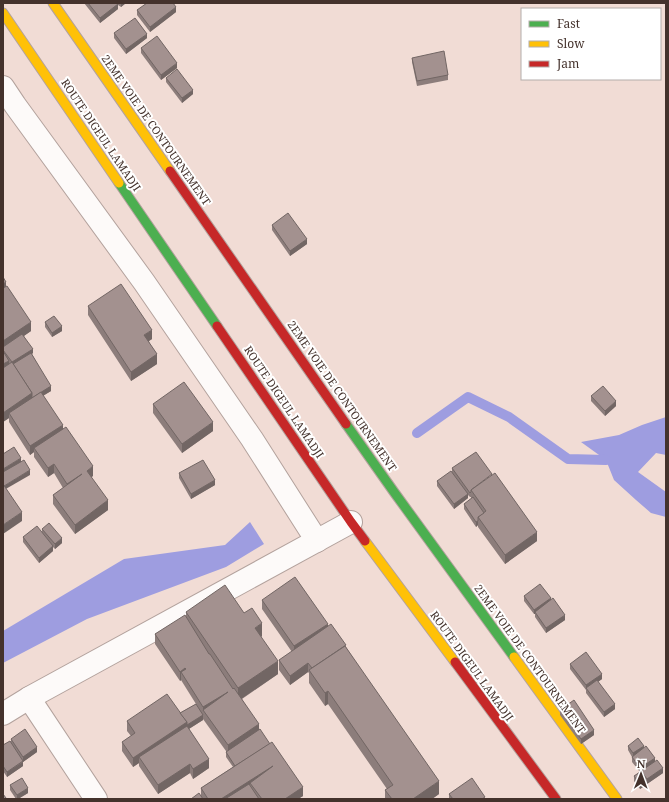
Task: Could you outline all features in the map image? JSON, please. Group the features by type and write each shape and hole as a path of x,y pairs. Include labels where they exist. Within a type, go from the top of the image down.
{"main road":[{"name":"2EME VOIE DE CONTOURNEMENT","path":"53,3 394,492 617,799"},
{"name":"ROUTE DIGEUL LAMADJI","path":"3,13 352,522 556,799"}],"street":[{"path":"3,87 158,302 252,439 317,541"},
{"path":"3,714 29,698 352,522"},
{"path":"29,698 96,799"}],"water":[{"path":"666,417 666,455 656,453 638,472 666,492 666,517 651,513 636,500 614,480 606,460 581,442 619,435"},
{"path":"250,522 264,544 226,567 87,619 3,663 3,631 124,559 225,545"}],"building":[{"path":"88,3 118,3 118,4 100,18"},
{"path":"147,3 173,3 176,7 150,27 137,10"},
{"path":"135,18 147,34 126,49 114,33"},
{"path":"157,36 177,63 161,75 141,48"},
{"path":"444,51 448,75 417,81 412,58"},
{"path":"177,69 193,90 182,98 166,78"},
{"path":"288,213 307,239 290,251 272,225"},
{"path":"3,277 6,282 3,284"},
{"path":"121,284 152,330 144,335 157,354 131,372 88,306"},
{"path":"7,286 31,322 3,341 3,288"},
{"path":"54,316 62,326 52,333 45,322"},
{"path":"22,334 33,349 12,362 3,350 3,347"},
{"path":"3,351 9,361 3,364"},
{"path":"31,353 51,386 32,398 32,393 13,364"},
{"path":"12,362 32,393 3,413 3,368"},
{"path":"184,382 213,422 182,444 153,404"},
{"path":"603,386 616,401 605,411 591,396"},
{"path":"41,392 63,425 30,446 9,413"},
{"path":"66,427 93,466 87,471 108,500 75,525 53,495 82,474 67,484 54,464 48,468 34,448"},
{"path":"14,447 21,458 3,469 3,454"},
{"path":"476,452 492,474 471,490 470,493 452,468"},
{"path":"24,460 30,470 4,486 3,472"},
{"path":"203,460 215,480 191,494 179,473"},
{"path":"451,471 468,494 454,504 437,481"},
{"path":"495,473 537,532 505,555 478,517 486,511 471,490"},
{"path":"3,484 22,512 3,525"},
{"path":"473,497 484,513 478,517 478,521 476,522 464,504"},
{"path":"49,523 62,538 55,544 42,529"},
{"path":"37,526 53,546 39,558 23,537"},
{"path":"295,577 328,624 294,646 262,600"},
{"path":"540,584 551,598 534,610 524,596"},
{"path":"225,585 244,613 252,608 262,623 255,628 278,661 238,688 186,612"},
{"path":"553,598 565,615 546,628 535,612"},
{"path":"185,615 209,654 259,724 228,745 203,710 228,692 203,707 181,672 186,669 185,668 180,672 155,634"},
{"path":"331,624 346,645 312,668 308,663 290,676 279,660"},
{"path":"345,646 439,781 413,799 392,799 385,790 393,785 328,691 325,693 309,670"},
{"path":"586,652 602,674 586,685 570,664"},
{"path":"597,680 615,704 604,712 586,688"},
{"path":"167,694 187,722 133,758 122,742 135,733 127,721"},
{"path":"574,700 594,730 581,739 560,710"},
{"path":"196,704 203,715 187,725 187,722 180,713"},
{"path":"187,726 209,759 193,769 190,764 158,785 139,757"},
{"path":"25,729 37,747 23,757 11,739"},
{"path":"260,729 270,744 235,766 226,752"},
{"path":"638,738 644,746 633,753 628,746"},
{"path":"10,741 23,761 7,772 3,766 3,745"},
{"path":"272,742 303,787 285,799 262,799 250,783 273,766 221,799 208,799 201,788"},
{"path":"646,746 655,758 640,768 632,757"},
{"path":"657,760 663,768 647,779 641,771"},
{"path":"640,772 646,780 640,784 634,776"},
{"path":"22,778 28,788 17,795 10,785"},
{"path":"472,778 485,797 482,799 453,799 449,794"},
{"path":"249,784 259,799 225,799"},
{"path":"199,793 203,799 191,799"}],"waterway":[{"path":"417,433 468,397 509,417 568,459 606,460"}],"traffic: fast":[{"path":"119,183 217,326"},
{"path":"346,424 514,657"}],"traffic: slow":[{"path":"53,3 170,171"},
{"path":"3,13 119,183"},
{"path":"365,541 455,662"},
{"path":"514,657 617,799"}],"traffic: jam":[{"path":"170,171 346,424"},
{"path":"217,326 365,541"},
{"path":"455,662 556,799"}]}
